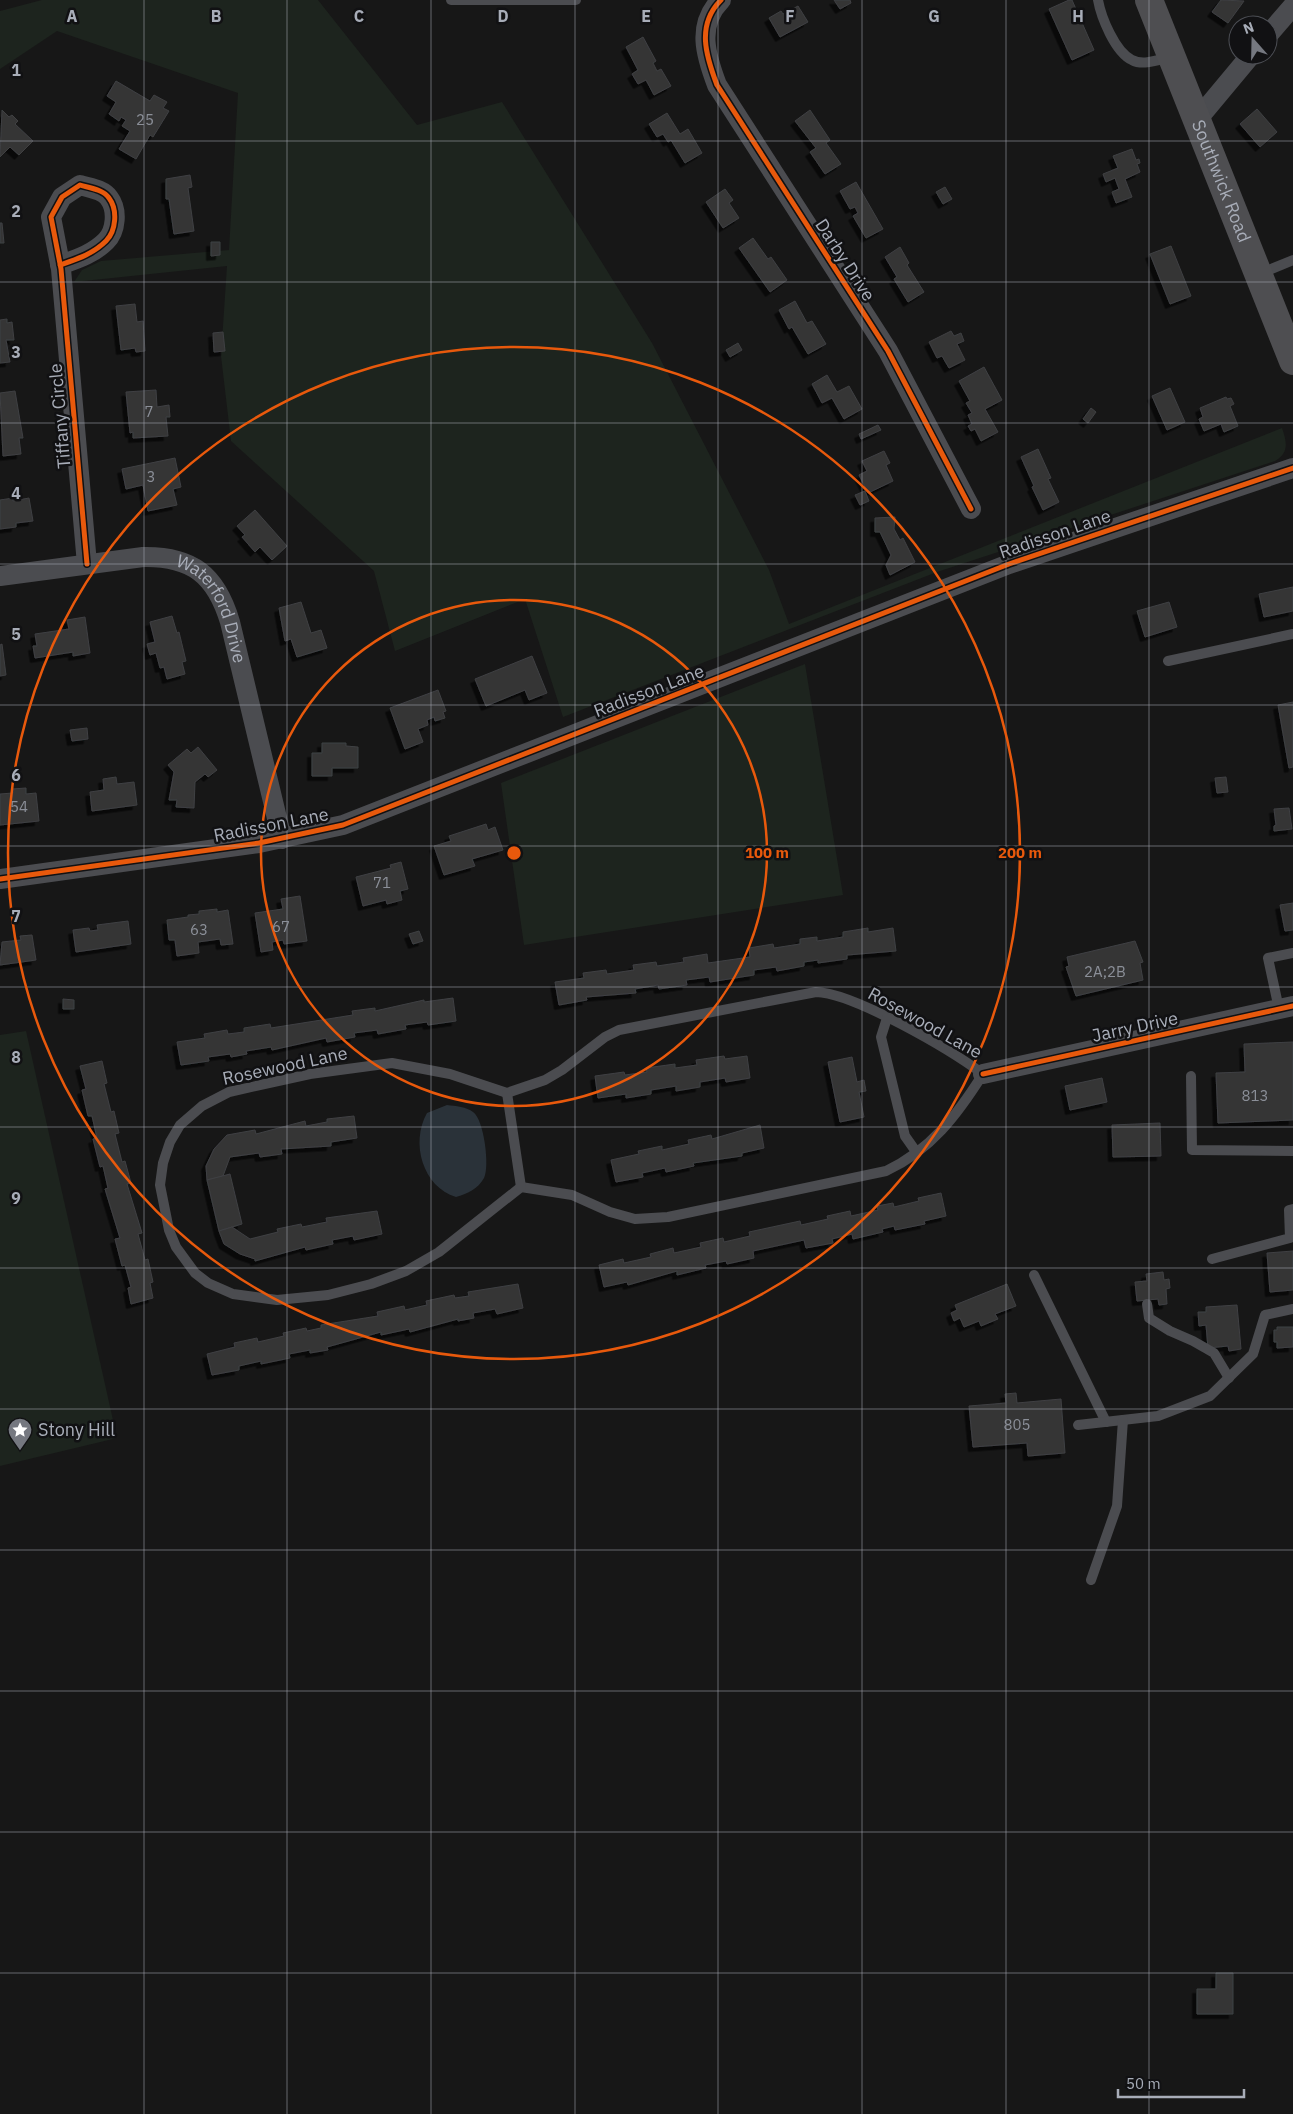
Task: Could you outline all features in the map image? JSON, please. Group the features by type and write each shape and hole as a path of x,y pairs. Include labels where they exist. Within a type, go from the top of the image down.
{"highway":[{"name":"Southwick Road","path":"1148,0 1293,362"}],"street":[{"name":"Darby Drive","path":"721,0 708,18 705,40 708,63 717,86 888,351 971,509"},
{"path":"1278,23 1293,6"},
{"path":"1196,121 1243,65"},
{"name":"Tiffany Circle","path":"60,265 86,564"},
{"name":"Radisson Lane","path":"0,879 282,839 360,819 1009,564 1293,468"},
{"name":"Waterford Drive","path":"0,576 143,557 179,560 207,577 217,589 230,622 282,839"},
{"name":"Jarry Drive","path":"984,1074 1286,1008"}],"lane":[{"path":"451,0 576,0"},
{"path":"1098,0 1109,31 1122,52 1132,60 1149,62 1171,57"},
{"path":"1258,274 1293,260"},
{"path":"1168,661 1293,634"},
{"path":"1286,1008 1268,958 1293,953"},
{"name":"Rosewood Lane","path":"816,992 828,992 845,998 887,1018 930,1040 984,1074 950,1123 917,1153 886,1171 668,1217 635,1219 610,1212 572,1195 521,1187 438,1252 406,1270 371,1284 328,1295 277,1300 233,1294 208,1283 195,1273 176,1247 162,1195 163,1163 170,1142 180,1125 202,1106 239,1088 310,1074 392,1063 450,1074 507,1093 545,1080 562,1070 605,1037 636,1026 816,992"},
{"path":"887,1018 881,1037 906,1136 917,1153"},
{"path":"1191,1076 1192,1150 1293,1151"},
{"path":"507,1093 521,1187"},
{"path":"1212,1259 1290,1238 1289,1210 1293,1209"},
{"path":"1034,1275 1106,1422"},
{"path":"1147,1304 1149,1318 1214,1353 1229,1378"},
{"path":"1078,1425 1158,1416 1210,1396 1253,1354 1264,1315 1293,1310"},
{"path":"1091,1580 1118,1506 1123,1420"}],"shaded area":[{"path":"42,0 318,0 417,125 502,102 652,343 769,570 789,624 1282,428 1286,442 1285,451 1275,461 937,572 563,717 525,599 395,651 374,571 231,441 221,356 227,266 74,282 82,270 101,261 229,250 238,93 57,31 0,69 0,11"},
{"path":"805,664 843,895 524,945 501,783"},
{"path":"26,1031 117,1438 0,1466 0,1035"},
{"path":"447,1105 468,1109 477,1116 483,1133 486,1154 486,1172 482,1182 472,1190 456,1197 445,1192 435,1184 428,1174 420,1150 422,1125 427,1113"}],"building":[{"path":"834,0 850,0 851,3 840,9"},
{"path":"1072,0 1094,50 1072,60 1049,9"},
{"path":"1221,0 1244,1 1234,15 1228,15 1228,23 1212,12"},
{"path":"798,6 808,22 780,37 769,18 781,11 783,14"},
{"path":"643,37 656,61 653,63 657,71 661,69 671,86 654,95 646,80 638,84 632,74 638,70 626,47"},
{"path":"116,81 150,101 154,95 167,102 163,108 169,111 153,137 150,135 136,159 119,149 130,131 122,126 126,120 121,117 119,121 109,114 116,102 107,96"},
{"path":"1257,109 1277,132 1260,147 1240,124"},
{"path":"2,110 9,117 12,115 18,121 15,124 33,141 19,155 10,147 0,157"},
{"path":"810,110 830,140 826,143 841,164 825,174 810,152 816,148 795,121"},
{"path":"667,113 680,134 688,129 702,153 685,163 671,140 668,142 663,134 657,137 649,124"},
{"path":"1132,149 1136,160 1139,159 1140,163 1137,164 1140,172 1125,179 1132,197 1116,203 1112,192 1119,189 1115,178 1106,182 1103,174 1118,168 1113,156"},
{"path":"190,175 192,187 188,188 194,231 174,234 169,199 166,199 166,179"},
{"path":"856,182 883,229 866,238 853,216 858,213 855,207 850,209 840,191"},
{"path":"945,187 952,199 943,204 936,192"},
{"path":"725,189 733,200 729,203 739,218 723,228 706,202"},
{"path":"0,223 2,223 4,243 0,243"},
{"path":"753,238 768,259 771,257 787,280 770,292 739,248"},
{"path":"211,242 220,242 220,255 211,256"},
{"path":"1171,246 1191,296 1170,304 1150,254"},
{"path":"900,247 909,263 907,265 924,292 908,302 894,279 897,277 885,257"},
{"path":"795,301 807,323 812,321 826,344 808,354 792,327 789,329 779,310"},
{"path":"135,304 137,322 143,321 145,351 136,352 135,348 121,350 116,306"},
{"path":"7,319 7,323 12,322 14,340 6,340 10,362 0,363 0,320"},
{"path":"951,331 954,336 961,333 964,341 957,344 965,360 949,368 942,356 937,358 929,342"},
{"path":"223,332 225,351 214,352 213,333"},
{"path":"738,343 742,350 730,357 726,350"},
{"path":"984,367 1002,400 985,409 998,432 981,441 975,429 971,431 968,426 972,424 968,415 972,413 966,403 970,401 959,381"},
{"path":"827,375 837,392 849,386 862,409 844,419 832,398 822,403 812,384"},
{"path":"1170,388 1185,422 1167,430 1152,396"},
{"path":"156,390 157,407 169,405 170,417 166,417 168,436 133,438 133,432 130,433 126,392"},
{"path":"15,391 23,438 19,438 21,454 3,456 0,393"},
{"path":"1226,397 1227,399 1231,398 1234,404 1230,406 1238,426 1224,432 1221,424 1204,431 1199,419 1203,417 1200,408"},
{"path":"1091,408 1096,412 1088,423 1083,419"},
{"path":"878,425 881,430 861,439 859,434"},
{"path":"1038,449 1051,478 1048,479 1059,502 1043,510 1021,457"},
{"path":"884,451 890,463 886,465 893,481 868,493 859,475 867,471 862,461"},
{"path":"175,458 181,487 173,489 177,505 148,511 143,485 126,489 122,469"},
{"path":"865,491 869,501 860,505 855,495"},
{"path":"13,498 13,501 29,498 33,521 16,523 16,527 0,529 0,500"},
{"path":"255,510 287,546 272,560 260,547 255,552 242,537 245,535 237,526"},
{"path":"895,517 894,529 900,540 903,538 915,562 890,575 886,565 891,555 880,532 875,532 875,518"},
{"path":"1293,587 1293,611 1264,617 1259,594"},
{"path":"301,602 311,633 321,630 327,648 297,657 291,639 285,641 279,608"},
{"path":"1169,602 1177,627 1145,637 1137,611"},
{"path":"172,616 177,633 179,632 186,661 182,662 185,674 167,679 164,667 160,668 156,653 150,655 147,644 155,642 150,622"},
{"path":"85,617 90,653 73,656 73,652 35,658 33,646 37,646 35,634 69,629 67,620"},
{"path":"2,644 6,675 0,676 0,645"},
{"path":"532,656 547,693 529,700 525,690 486,706 475,679"},
{"path":"438,690 446,711 443,712 445,718 435,721 434,717 427,720 428,725 418,729 423,742 405,749 390,708"},
{"path":"1293,702 1293,767 1289,768 1278,705"},
{"path":"87,728 88,739 72,741 70,730"},
{"path":"322,743 346,743 346,746 358,747 358,768 332,768 332,776 312,776 312,753 322,753"},
{"path":"198,747 217,770 208,777 205,774 195,782 194,808 176,807 177,800 169,800 174,772 168,765 187,749 191,753"},
{"path":"116,777 117,784 134,782 137,805 92,811 90,792 104,790 103,779"},
{"path":"1226,777 1228,792 1217,793 1215,778"},
{"path":"26,788 26,794 36,793 39,821 0,825 0,794 13,793 12,789"},
{"path":"1289,808 1292,829 1274,831 1274,826 1276,825 1274,809"},
{"path":"486,824 488,830 495,827 503,850 472,859 475,866 444,875 434,846 451,841 449,836"},
{"path":"401,862 408,889 400,891 402,900 387,904 386,900 363,906 356,877 391,868 390,865"},
{"path":"300,896 307,941 284,944 283,940 272,942 273,950 261,952 255,913 283,909 281,899"},
{"path":"1293,903 1293,930 1285,931 1280,905"},
{"path":"217,909 217,912 228,910 233,944 221,945 220,939 198,942 199,953 177,956 175,940 169,940 167,920 199,914 199,911"},
{"path":"128,921 131,944 76,952 73,930 89,928 90,931 98,930 97,925"},
{"path":"868,928 868,932 893,928 896,951 847,955 847,959 818,963 818,960 804,962 804,966 777,971 776,967 754,970 754,975 710,982 709,977 686,980 687,985 659,989 658,985 635,989 636,993 586,997 587,1000 559,1005 555,982 584,978 583,973 606,970 607,974 634,970 633,965 656,962 657,966 684,962 683,958 707,954 708,963 750,957 749,948 773,944 774,948 800,944 800,939 817,937 817,941 843,937 843,932"},
{"path":"419,931 423,941 413,944 409,934"},
{"path":"32,935 36,960 0,965 2,942 21,940 20,936"},
{"path":"1135,941 1143,962 1140,963 1143,980 1076,996 1066,967 1069,966 1067,957"},
{"path":"453,998 456,1021 428,1025 427,1022 405,1025 406,1029 378,1034 377,1030 354,1033 355,1037 327,1042 326,1038 272,1050 271,1047 246,1051 247,1054 231,1057 230,1054 208,1057 209,1061 181,1065 177,1042 205,1038 204,1034 227,1030 228,1034 244,1032 244,1028 270,1024 271,1028 353,1015 352,1011 375,1008 375,1011 424,1000 424,1002"},
{"path":"63,999 74,1000 74,1009 63,1009"},
{"path":"1293,1042 1293,1120 1218,1123 1216,1073 1245,1072 1244,1044"},
{"path":"724,1056 725,1059 747,1056 750,1078 726,1082 725,1078 700,1082 700,1087 676,1091 676,1086 651,1090 651,1094 626,1098 626,1094 598,1098 595,1076 624,1072 625,1075 647,1072 646,1068 675,1064 675,1068 697,1065 696,1060"},
{"path":"852,1057 857,1082 864,1080 866,1091 859,1092 864,1117 840,1122 828,1062"},
{"path":"102,1061 107,1083 104,1084 111,1112 114,1111 119,1133 115,1134 122,1162 125,1161 131,1183 127,1184 142,1233 138,1234 145,1260 148,1259 153,1282 150,1283 153,1298 131,1304 128,1288 131,1287 125,1265 122,1266 115,1239 120,1238 105,1189 108,1188 103,1166 100,1167 93,1139 97,1138 92,1116 88,1116 82,1090 86,1089 80,1066"},
{"path":"1102,1078 1107,1102 1070,1110 1065,1086"},
{"path":"354,1116 357,1138 331,1142 331,1146 281,1149 282,1154 260,1157 259,1153 230,1157 223,1176 207,1180 206,1166 214,1149 227,1135 255,1130 256,1134 305,1121 306,1126 327,1122 327,1119"},
{"path":"1160,1123 1161,1156 1113,1157 1112,1125"},
{"path":"760,1125 764,1148 742,1153 742,1156 693,1163 694,1166 666,1172 665,1168 642,1173 643,1177 616,1182 611,1160 639,1154 638,1151 662,1146 662,1150 689,1144 688,1140 711,1135 712,1139"},
{"path":"230,1174 242,1224 219,1231 207,1180"},
{"path":"941,1193 946,1216 924,1221 925,1224 895,1230 894,1226 882,1229 883,1232 853,1239 852,1234 832,1239 833,1243 806,1248 804,1240 753,1251 754,1258 727,1264 726,1261 705,1265 706,1268 677,1275 677,1271 628,1285 627,1282 604,1287 599,1265 623,1259 624,1263 651,1257 650,1254 673,1248 674,1253 701,1247 700,1243 723,1238 724,1242 750,1236 749,1232 800,1221 801,1225 828,1219 827,1216 850,1211 851,1216 878,1210 877,1206 893,1203 894,1207 919,1201 918,1198"},
{"path":"377,1211 382,1234 354,1240 353,1236 332,1240 333,1244 306,1250 305,1247 255,1261 255,1259 240,1254 224,1244 219,1231 232,1227 250,1239 278,1232 277,1229 301,1224 302,1227 327,1222 326,1218"},
{"path":"1293,1251 1293,1290 1270,1292 1267,1253"},
{"path":"1163,1272 1164,1280 1169,1279 1170,1288 1166,1289 1167,1304 1159,1305 1158,1299 1137,1301 1135,1282 1147,1281 1146,1274"},
{"path":"518,1284 523,1308 497,1314 495,1309 473,1313 474,1318 458,1321 458,1319 410,1332 409,1329 381,1335 381,1332 327,1347 328,1350 310,1353 310,1350 289,1354 290,1358 261,1364 261,1361 239,1366 239,1370 212,1375 207,1354 235,1347 234,1343 257,1338 258,1342 284,1336 283,1333 306,1328 307,1331 321,1328 321,1325 378,1316 377,1312 404,1306 405,1310 427,1305 426,1301 454,1295 455,1298 469,1296 468,1292"},
{"path":"1007,1284 1016,1306 995,1314 998,1319 981,1326 979,1321 964,1327 960,1318 954,1321 951,1313 957,1310 955,1305"},
{"path":"1237,1305 1241,1349 1229,1351 1228,1346 1208,1348 1206,1325 1199,1326 1198,1312 1206,1312 1206,1307"},
{"path":"1277,1327 1293,1327 1293,1347 1277,1348 1277,1342 1274,1342 1274,1330 1277,1330"},
{"path":"1016,1393 1017,1403 1061,1399 1065,1453 1028,1456 1027,1443 973,1447 969,1406 1006,1403 1005,1394"},
{"path":"1216,1973 1233,1973 1233,2014 1197,2014 1197,1989 1216,1989"}],"cycle path":[{"path":"721,0 713,10 706,30 709,63 717,85 888,351 971,509"},
{"path":"60,265 66,263 73,261 90,253 101,246 112,232 115,220 114,208 109,198 96,189 80,185 62,197 51,217 61,269 87,564"},
{"path":"0,879 259,843 343,825 1009,564 1293,468"},
{"path":"983,1074 1293,1006"}],"place":[{"name":"Stony Hill","path":"20,1451"}]}
